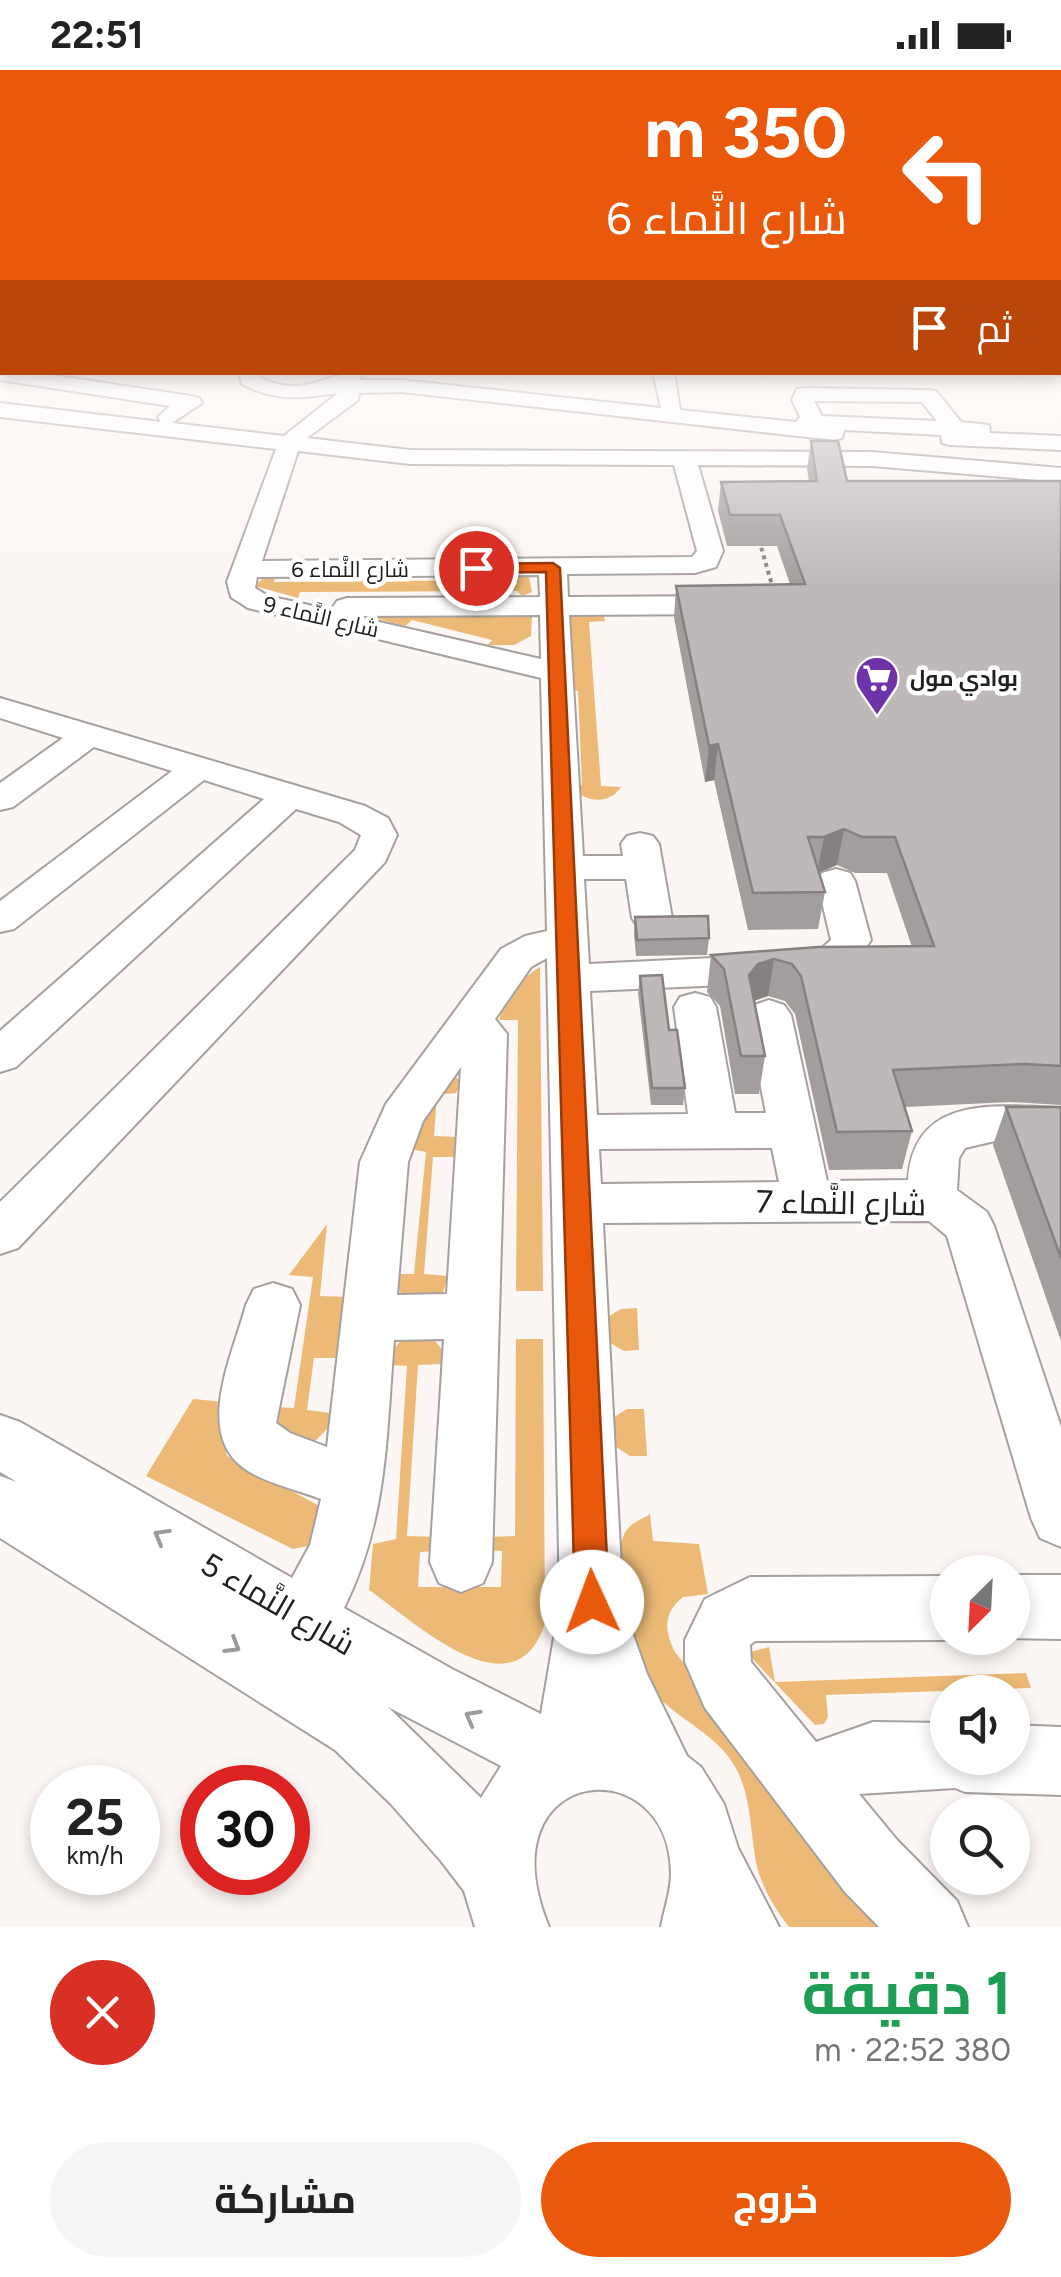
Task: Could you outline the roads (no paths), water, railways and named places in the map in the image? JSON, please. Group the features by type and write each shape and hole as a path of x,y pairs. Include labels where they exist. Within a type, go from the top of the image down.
{"street":[{"path":"96,415 289,444 410,457 527,446 872,459 1061,475"},
{"path":"182,428 186,415"},
{"path":"182,428 203,415"},
{"path":"289,444 317,415"},
{"path":"662,415 810,431 1061,443"},
{"path":"744,415 814,423 1061,433"},
{"path":"810,415 814,423"},
{"path":"944,415 955,429"},
{"name":"شارع النَّماء 9","path":"289,444 240,587 245,596 556,672"},
{"name":"شارع النَّماء 6","path":"246,570 553,586 717,562 686,451"},
{"path":"298,612 553,586 764,595"},
{"path":"553,586 592,1602 586,1657 562,1759"},
{"path":"0,708 365,818 380,835 379,845 0,1234"},
{"path":"0,799 89,735"},
{"path":"0,920 198,768"},
{"path":"0,1056 290,795"},
{"path":"564,868 642,855 652,918"},
{"path":"304,1620 338,1555 354,1484 387,1150 402,1116 470,1021 516,958 539,945 568,959 800,969 830,964 840,958 851,940 836,880"},
{"path":"695,1006 714,1131"},
{"path":"769,1015 808,1200"},
{"path":"461,1562 485,1034 470,1021"},
{"path":"932,1201 938,1149 952,1132 976,1125 1061,1124"},
{"path":"600,1132 792,1130"},
{"name":"شارع النَّماء 7","path":"578,1204 932,1201 954,1211 969,1226 1061,1518"},
{"path":"273,1304 246,1416 249,1437 270,1453 354,1484"},
{"path":"372,1318 472,1316"},
{"name":"شارع النَّماء 5","path":"0,1441 492,1728 562,1759"},
{"name":"شارع النَّماء 5","path":"0,1504 359,1726 442,1805 505,1901"},
{"path":"592,1602 618,1686 658,1772"},
{"path":"1030,1607 1061,1607"},
{"path":"930,1608 750,1609 727,1620 715,1642 720,1672 808,1789 871,1866 931,1927"},
{"path":"505,1901 500,1838 513,1806 533,1778 562,1759 596,1752 629,1757 658,1772 683,1797 701,1830 716,1907"},
{"path":"808,1789 823,1774 857,1758 930,1756"},
{"path":"1030,1760 1061,1761"}],"place":[{"name":"بوادي مول","path":"877,716"}]}
